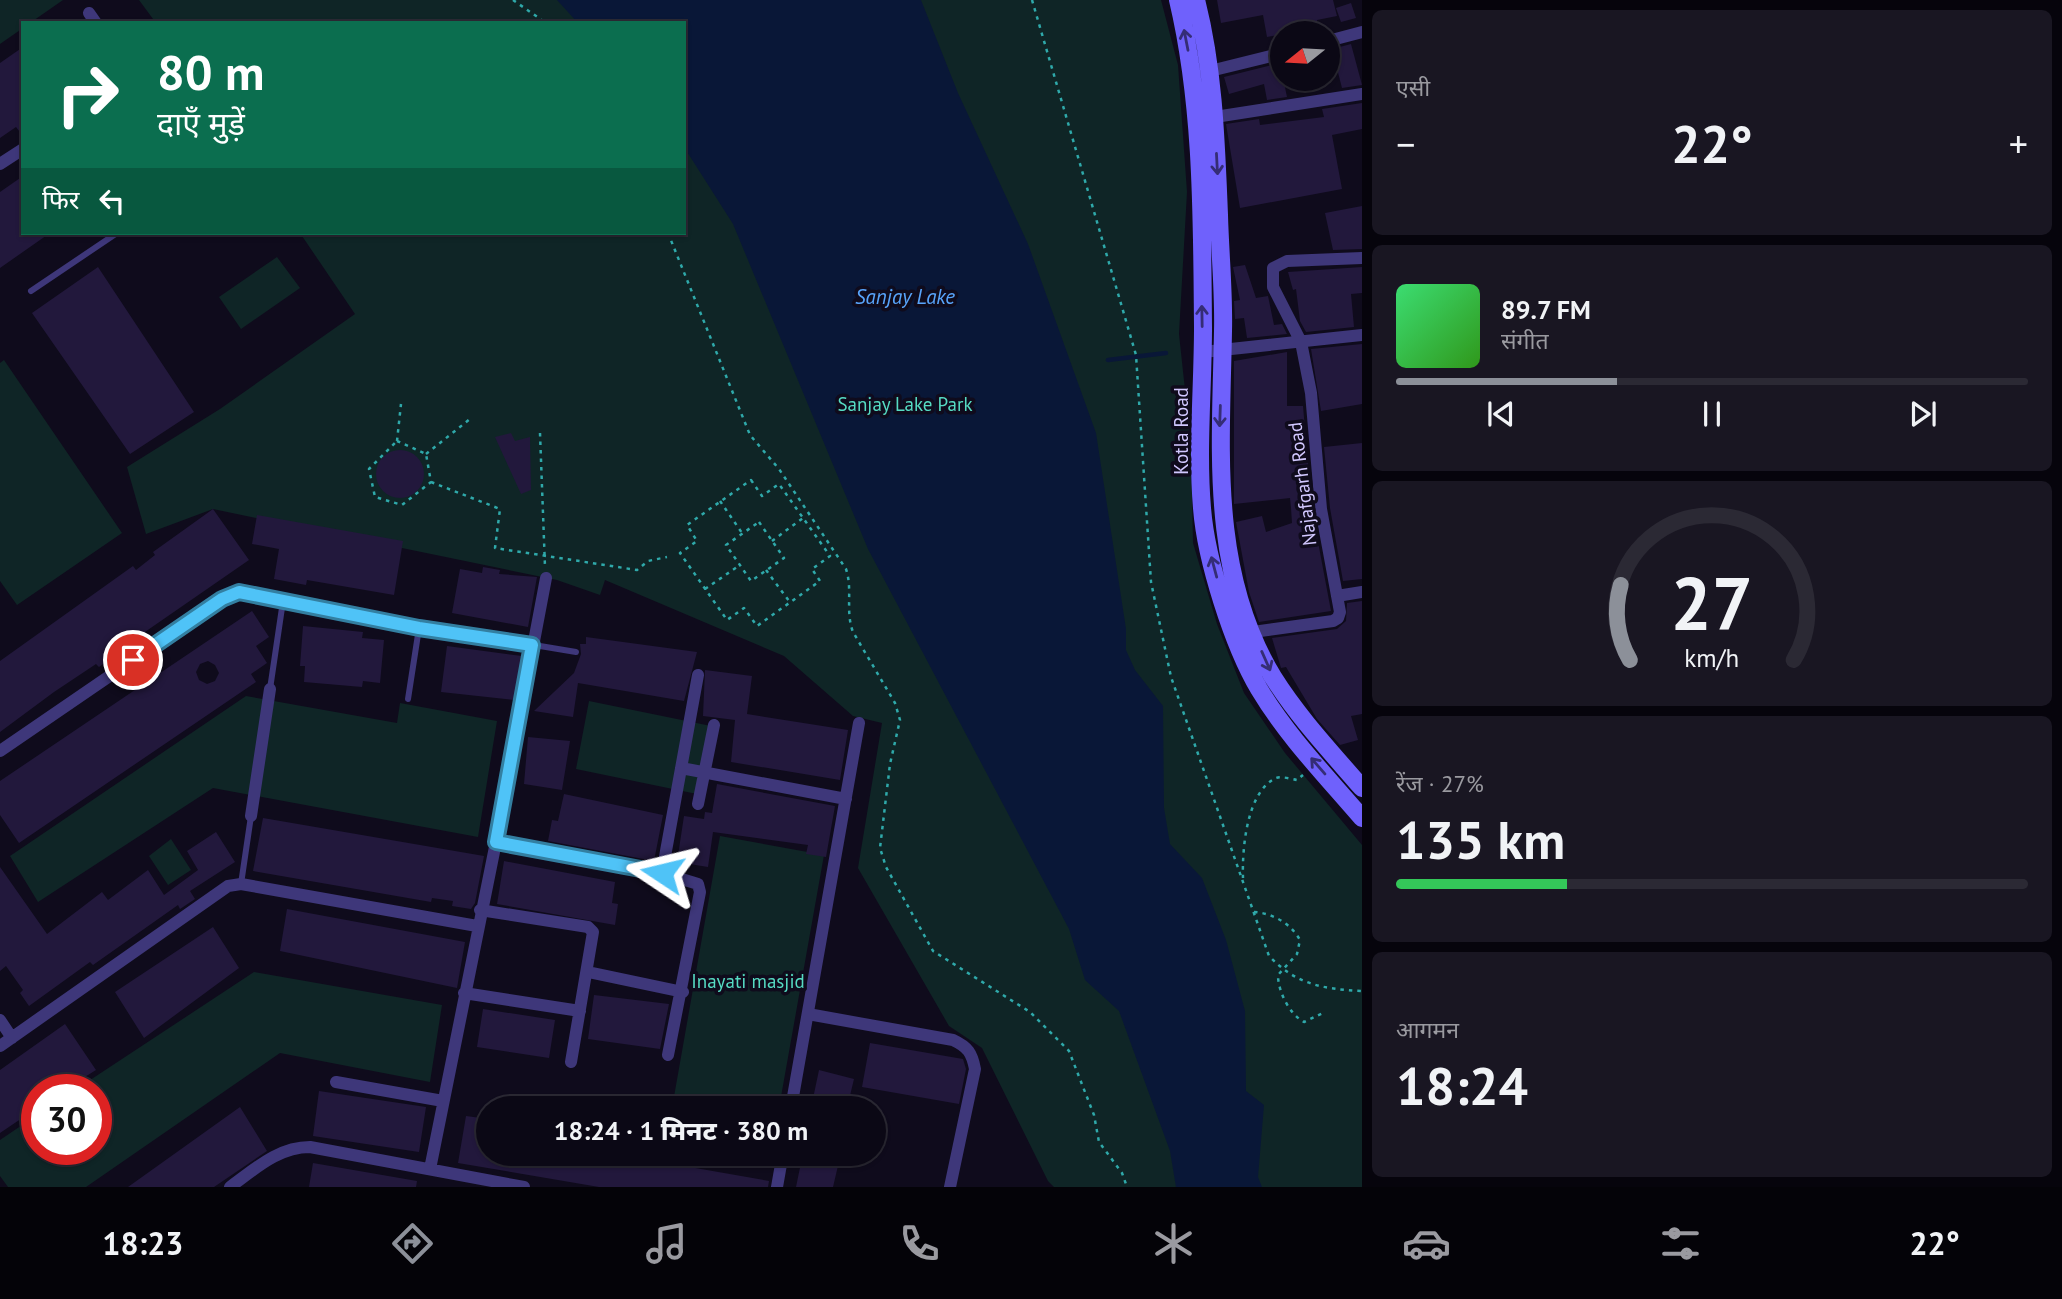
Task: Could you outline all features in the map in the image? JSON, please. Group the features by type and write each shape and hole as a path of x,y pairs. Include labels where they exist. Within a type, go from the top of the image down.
{"main road":[{"name":"Kotla Road","path":"1178,0 1215,117 1222,351 1220,503 1229,560 1253,632 1272,676 1306,722 1362,788"},
{"name":"Kotla Road","path":"1196,0 1202,73 1199,164 1203,352 1202,509 1213,564 1235,637 1259,689 1279,718 1362,818"}],"street":[{"path":"1340,38 1362,32"},
{"path":"1202,73 1270,56"},
{"path":"1215,117 1362,94"},
{"path":"0,164 21,150"},
{"name":"Najafgarh Road","path":"1337,596 1321,509 1311,393 1301,342 1273,287 1273,268 1287,261 1362,258"},
{"path":"1203,352 1362,335"},
{"path":"430,1169 546,578"},
{"path":"0,751 222,599 239,592 419,628 532,645"},
{"path":"1253,632 1338,618 1340,612 1337,596 1362,592"},
{"path":"662,873 698,675"},
{"path":"251,816 270,689"},
{"path":"793,1096 859,723"},
{"path":"698,804 714,725"},
{"path":"681,768 846,799"},
{"path":"496,842 662,873 690,879 698,884 701,892 683,992 668,1055"},
{"path":"0,1046 216,893 241,884 477,926"},
{"path":"480,910 588,927 593,932 594,940 571,1062"},
{"path":"588,972 683,992"},
{"path":"464,993 580,1011"},
{"path":"808,1014 953,1040 965,1045 972,1055 975,1069 950,1187"},
{"path":"0,1020 12,1038"},
{"path":"336,1082 443,1101"},
{"path":"230,1187 277,1154 295,1147 524,1187"},
{"path":"778,1187 781,1166"}],"lane":[{"path":"31,291 114,235"},
{"path":"270,689 284,600"},
{"path":"408,699 419,628"},
{"path":"532,645 576,652"},
{"path":"241,884 251,816"}],"path":[{"path":"513,0 543,21"},
{"path":"1032,0 1136,355 1151,582 1171,677 1269,956 1292,978 1333,990 1362,991"},
{"path":"669,235 750,435 779,469 846,569 850,581 849,622 898,709 899,733 890,764 880,848 886,866 933,950 1030,1012 1069,1051 1094,1115 1099,1142 1122,1173 1127,1187"},
{"path":"401,404 397,441 369,469 375,496 402,505 431,482"},
{"path":"426,454 470,419"},
{"path":"540,433 544,556"},
{"path":"397,441 426,454"},
{"path":"426,454 431,482"},
{"path":"751,480 762,496 779,484 830,556 812,569 820,581 757,626 744,608 727,620 680,553 697,541 687,525 720,501 751,480"},
{"path":"431,482 500,509 495,548 637,570 648,561 667,557"},
{"path":"720,501 743,534"},
{"path":"772,541 803,519"},
{"path":"759,522 784,558 751,581 726,545 743,534 759,522"},
{"path":"705,589 740,565"},
{"path":"766,570 790,603"},
{"path":"1243,882 1242,844 1253,805 1277,778 1297,780 1303,775"},
{"path":"1254,912 1269,913 1296,932 1300,940 1297,954 1278,975 1278,988 1299,1021 1309,1021 1323,1013"}],"green space":[{"path":"0,0 63,0 33,21 21,21 21,29 0,44"},
{"name":"Sanjay Lake Park","path":"139,0 1161,0 1178,65 1187,192 1179,334 1191,446 1193,543 1217,624 1244,693 1285,753 1362,845 1362,1187 1054,1187 1048,1181 982,1048 949,1026 858,868 882,723 853,716 784,656 605,580 600,595 557,580 213,509 146,534 127,467 220,409 355,314 301,235 686,235 686,21 155,21"},
{"path":"277,257 300,288 241,329 219,297"},
{"path":"4,360 122,533 17,605 0,581 0,363"},
{"path":"246,696 397,723 400,703 497,721 478,837 213,788 38,902 10,856"},
{"path":"589,701 711,726 697,794 576,769"},
{"name":"Inayati masjid","path":"720,836 824,855 781,1096 674,1096"},
{"path":"171,839 191,870 168,885 149,856"},
{"path":"254,972 442,1005 430,1082 280,1053 86,1187 8,1187 0,1176 0,1140 21,1126 21,1165 112,1165 112,1074 99,1074"}],"water":[{"name":"Sanjay Lake","path":"557,0 921,0 958,93 1028,244 1096,433 1126,629 1126,650 1135,670 1163,706 1164,808 1170,844 1202,878 1226,940 1245,1011 1246,1091 1264,1105 1258,1177 1262,1187 1176,1187 1170,1151 1119,1011 1085,980 1069,929 868,549 733,224 686,150 686,21 576,21"}],"building":[{"path":"1217,0 1333,0 1337,16 1317,21 1270,21 1270,36 1267,37 1263,15 1221,23"},
{"path":"1351,3 1356,18 1341,22 1336,8"},
{"path":"1351,44 1362,85 1342,88 1340,47"},
{"path":"21,48 21,133 16,127 0,138 0,63"},
{"path":"1270,66 1270,91 1286,91 1287,97 1267,100 1264,84 1229,94 1224,77"},
{"path":"1362,103 1362,129 1332,135 1342,189 1240,208 1226,124 1259,119 1260,125 1324,117 1322,109"},
{"path":"21,177 21,235 47,235 0,268 0,192"},
{"path":"1362,206 1362,249 1333,250 1325,213"},
{"path":"1245,265 1256,298 1268,296 1274,325 1282,324 1287,334 1247,338 1244,318 1235,319 1234,301 1240,300 1233,267"},
{"path":"98,267 194,412 130,454 32,313"},
{"path":"1362,267 1362,293 1351,294 1354,327 1306,332 1300,321 1296,289 1293,290 1288,272"},
{"path":"1362,344 1362,404 1321,411 1311,349"},
{"path":"1287,352 1287,406 1303,406 1312,510 1331,611 1259,622 1249,592 1236,522 1262,516 1266,532 1292,523 1291,508 1290,498 1234,504 1234,361"},
{"path":"511,433 515,441 530,437 531,490 521,494 495,437"},
{"path":"1362,443 1362,579 1343,581 1330,508 1324,447"},
{"path":"400,450 417,457 424,474 417,491 400,498 383,491 376,474 383,457"},
{"path":"213,509 249,560 116,652 117,654 99,667 96,664 0,732 0,661 133,566 136,570 155,555 153,552"},
{"path":"257,515 403,541 394,595 307,580 306,585 274,579 279,549 252,544"},
{"path":"483,567 500,570 499,574 537,577 528,627 452,613 460,569 482,573"},
{"path":"1362,601 1362,714 1351,716 1358,740 1340,745 1317,719 1286,667 1281,668 1272,638 1337,629 1346,621 1347,603"},
{"path":"252,611 269,637 256,646 267,663 251,674 256,682 19,843 0,815 0,781","holes":["208,661 215,665 219,673 215,681 207,684 199,680 196,672 200,664"]},
{"path":"303,626 363,632 362,638 384,640 380,683 363,681 362,687 304,682 305,666 300,666"},
{"path":"586,637 697,652 684,701 578,683 573,717 534,711 574,673 581,654 580,644 586,644"},
{"path":"447,646 522,656 514,700 441,692"},
{"path":"705,670 752,676 747,714 848,730 840,780 731,762 735,720 703,716"},
{"path":"528,737 570,741 562,790 524,784"},
{"path":"717,784 835,806 826,857 806,854 808,845 713,832 708,867 677,862 684,816 704,819 705,812 712,813"},
{"path":"564,794 663,815 654,861 548,841 552,820 558,821"},
{"path":"263,818 484,856 475,903 471,909 452,906 453,901 432,898 431,902 253,871"},
{"path":"216,832 235,862 190,891 195,899 180,909 178,905 93,965 90,962 29,1006 20,993 23,990 6,966 0,971 0,867 47,934 102,892 108,900 148,870 164,895 198,870 187,851"},
{"path":"504,861 615,882 612,903 618,904 615,925 497,904"},
{"path":"287,909 465,942 457,988 280,951"},
{"path":"213,927 239,968 144,1038 115,992"},
{"path":"594,995 669,1004 660,1049 588,1039"},
{"path":"483,1009 555,1020 549,1058 477,1047"},
{"path":"65,1024 96,1070 90,1074 21,1074 21,1119 0,1133 0,1070"},
{"path":"870,1043 963,1059 966,1069 959,1104 862,1087"},
{"path":"819,1070 854,1079 850,1096 814,1096"},
{"path":"319,1091 426,1107 419,1152 313,1136"},
{"path":"240,1107 267,1151 214,1187 128,1187"},
{"path":"466,1116 476,1117 476,1166 684,1166 769,1181 768,1187 599,1187 458,1163"},
{"path":"313,1163 417,1181 416,1187 309,1187"},
{"path":"800,1166 838,1166 833,1187 796,1187"}],"waterway":[{"path":"1108,360 1166,353"}],"route":[{"path":"133,660 222,599 239,592 419,628 532,645 496,842 662,873"}]}
